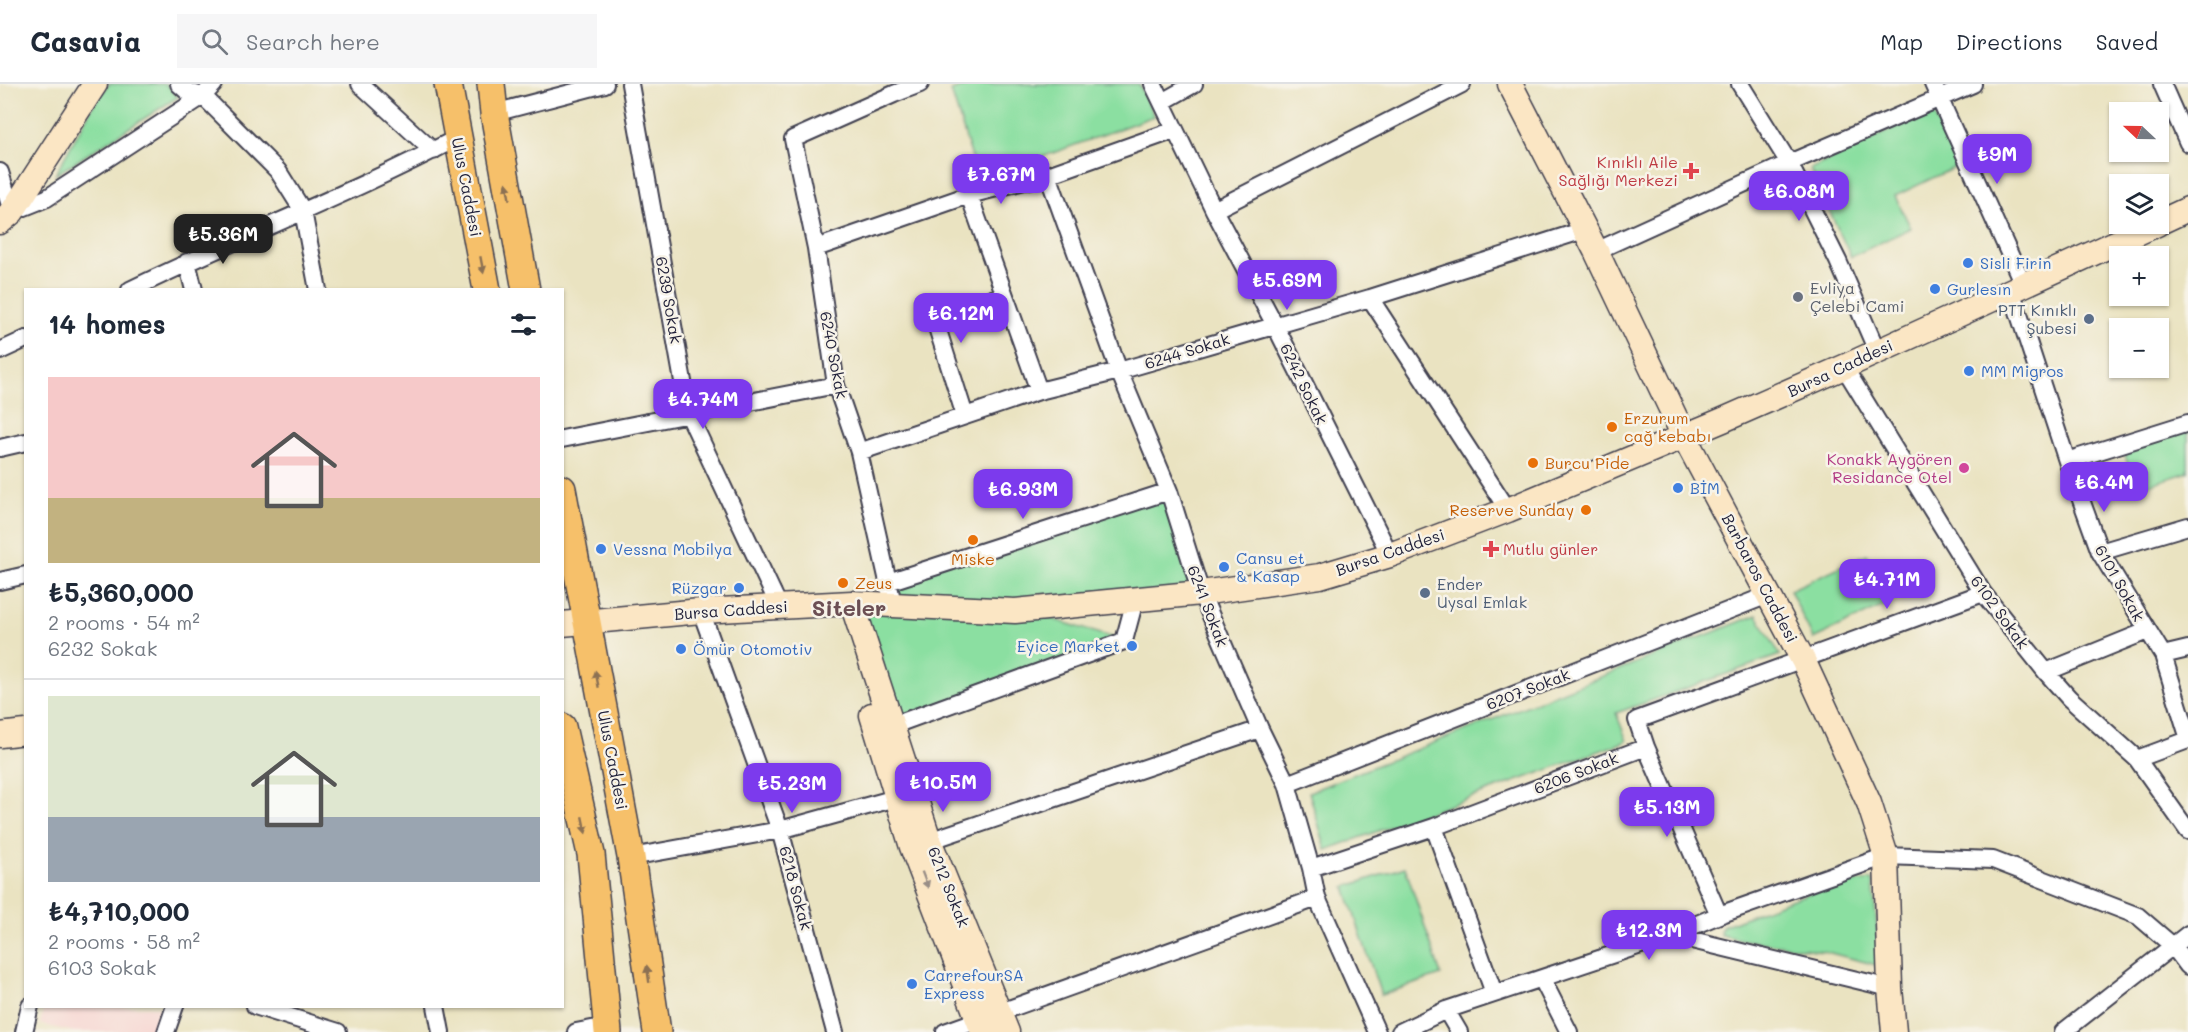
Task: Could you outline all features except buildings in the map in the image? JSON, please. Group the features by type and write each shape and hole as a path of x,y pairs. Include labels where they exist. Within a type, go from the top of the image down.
{"main road":[{"path":"6,217 95,84"},
{"name":"Ulus Caddesi","path":"448,84 487,288"},
{"path":"491,84 494,113 526,288"},
{"name":"Barbaros Caddesi","path":"1510,84 1590,240 1684,436 1803,660 1869,803 1886,856 1890,988 1894,1032"},
{"name":"Bursa Caddesi","path":"2169,218 2188,209"},
{"name":"Bursa Caddesi","path":"574,623 701,610 844,604 890,593 1015,611 1201,593 1320,576 1390,555 1508,510 1844,367 2134,234"},
{"name":"Ulus Caddesi","path":"564,511 574,623 631,856 657,1032"},
{"name":"6212 Sokak","path":"844,604 921,844 992,1024"},
{"name":"6212 Sokak","path":"884,728 896,798 921,844"},
{"path":"0,735 24,732"},
{"path":"564,736 591,854 608,1029"}],"street":[{"path":"179,84 188,92 208,90"},
{"path":"360,84 433,151"},
{"path":"494,113 605,84"},
{"name":"6239 Sokak","path":"630,84 689,415 779,606"},
{"path":"892,89 920,84"},
{"name":"6242 Sokak","path":"1153,84 1214,210 1275,325 1390,555"},
{"path":"1162,102 1194,84"},
{"path":"1214,210 1462,84"},
{"path":"1740,84 1789,163 1838,261 1877,351"},
{"name":"6244 Sokak","path":"859,452 1038,391 1119,371 1370,298 1590,240 1789,163 1936,92 1973,84"},
{"path":"2162,84 2188,143"},
{"name":"6240 Sokak","path":"890,593 859,452 836,385 816,248 793,140 892,89"},
{"path":"0,172 6,217 48,198 208,90"},
{"path":"208,90 278,171 303,211 318,288"},
{"name":"6101 Sokak","path":"1936,92 2017,287 2067,461 2100,552 2163,655 2188,738"},
{"path":"816,248 969,195 1048,175 1175,130"},
{"path":"134,288 457,138"},
{"name":"6241 Sokak","path":"1048,175 1119,371 1169,491 1201,593 1260,729 1287,784 1311,868 1317,898 1377,1032"},
{"path":"969,195 1038,391"},
{"path":"187,262 194,288"},
{"path":"964,416 936,324 1004,294"},
{"path":"1370,298 1508,510"},
{"path":"0,351 24,340"},
{"name":"6102 Sokak","path":"1844,367 1983,593 2069,698 2137,759 2188,831"},
{"path":"564,439 836,385"},
{"path":"2067,461 2188,423"},
{"path":"0,448 24,442"},
{"path":"890,593 1169,491"},
{"path":"2100,552 2188,526"},
{"path":"0,581 24,575"},
{"path":"1719,915 1646,747 1637,720 1983,593"},
{"name":"6207 Sokak","path":"1287,784 1768,595"},
{"path":"884,728 1124,641 1136,600"},
{"name":"6218 Sokak","path":"701,610 780,831 835,1032"},
{"path":"2046,672 2147,631"},
{"path":"2163,655 2188,649"},
{"path":"921,844 1260,729"},
{"path":"2137,759 2188,738"},
{"name":"6206 Sokak","path":"1311,868 1434,827 1646,747"},
{"path":"631,856 780,831 896,798"},
{"path":"1434,827 1494,993"},
{"path":"1400,1032 1446,1010 1671,935 1719,915 1886,856 1993,860 2138,916 2173,946 2188,966"},
{"path":"945,1032 992,1024 1317,898"},
{"path":"2063,1032 2188,934"},
{"path":"1671,935 1890,988"},
{"path":"1542,979 1569,1032"},
{"path":"24,1032 30,1008"},
{"path":"166,1032 174,1008"},
{"path":"261,1008 338,1032"},
{"path":"436,1008 441,1032"},
{"path":"1446,1010 1459,1032"},
{"path":"576,1032 608,1029"}],"shaded area":[{"path":"44,1008 160,1008 153,1032 74,1032 40,1024"}],"green space":[{"path":"109,84 166,84 178,97 55,175 94,104"},
{"path":"971,84 1139,84 1154,116 979,180 951,91"},
{"path":"1932,110 1958,166 1895,196 1911,228 1851,257 1810,169"},
{"path":"2188,430 2188,472 2136,489 2124,452"},
{"path":"1169,491 1201,593 1026,611 1124,641 892,725 852,603 895,605 888,582"},
{"path":"1867,554 1890,603 1813,639 1790,590"},
{"path":"1757,615 1780,655 1616,713 1627,741 1326,850 1309,792"},
{"path":"1405,867 1441,975 1381,995 1345,887"},
{"path":"1873,880 1880,966 1823,951 1721,935 1720,931 1723,926 1797,897 1835,886"}],"place":[{"name":"Kınıklı Aile Sağlığı Merkezi","path":"1691,171"},
{"name":"Sisli Firin","path":"1968,263"},
{"name":"Gurlesın","path":"1935,289"},
{"name":"Evliya Çelebi Cami","path":"1798,297"},
{"name":"PTT Kınıklı Şubesi","path":"2089,319"},
{"name":"MM Migros","path":"1969,371"},
{"name":"Erzurum cağ kebabı","path":"1612,427"},
{"name":"Burcu Pide","path":"1533,463"},
{"name":"Konakk Aygören Residance Otel","path":"1964,468"},
{"name":"BİM","path":"1678,488"},
{"name":"Reserve Sunday","path":"1586,510"},
{"name":"Miske","path":"973,540"},
{"name":"Vessna Mobilya","path":"601,549"},
{"name":"Mutlu günler","path":"1491,549"},
{"name":"Cansu et & Kasap","path":"1224,567"},
{"name":"Zeus","path":"843,583"},
{"name":"Rüzgar","path":"739,588"},
{"name":"Ender Uysal Emlak","path":"1425,593"},
{"name":"Eyice Market","path":"1132,646"},
{"name":"Ömür Otomotiv","path":"681,649"},
{"name":"CarrefourSA Express","path":"912,984"}],"district":[{"name":"Siteler","path":"849,608"}]}
